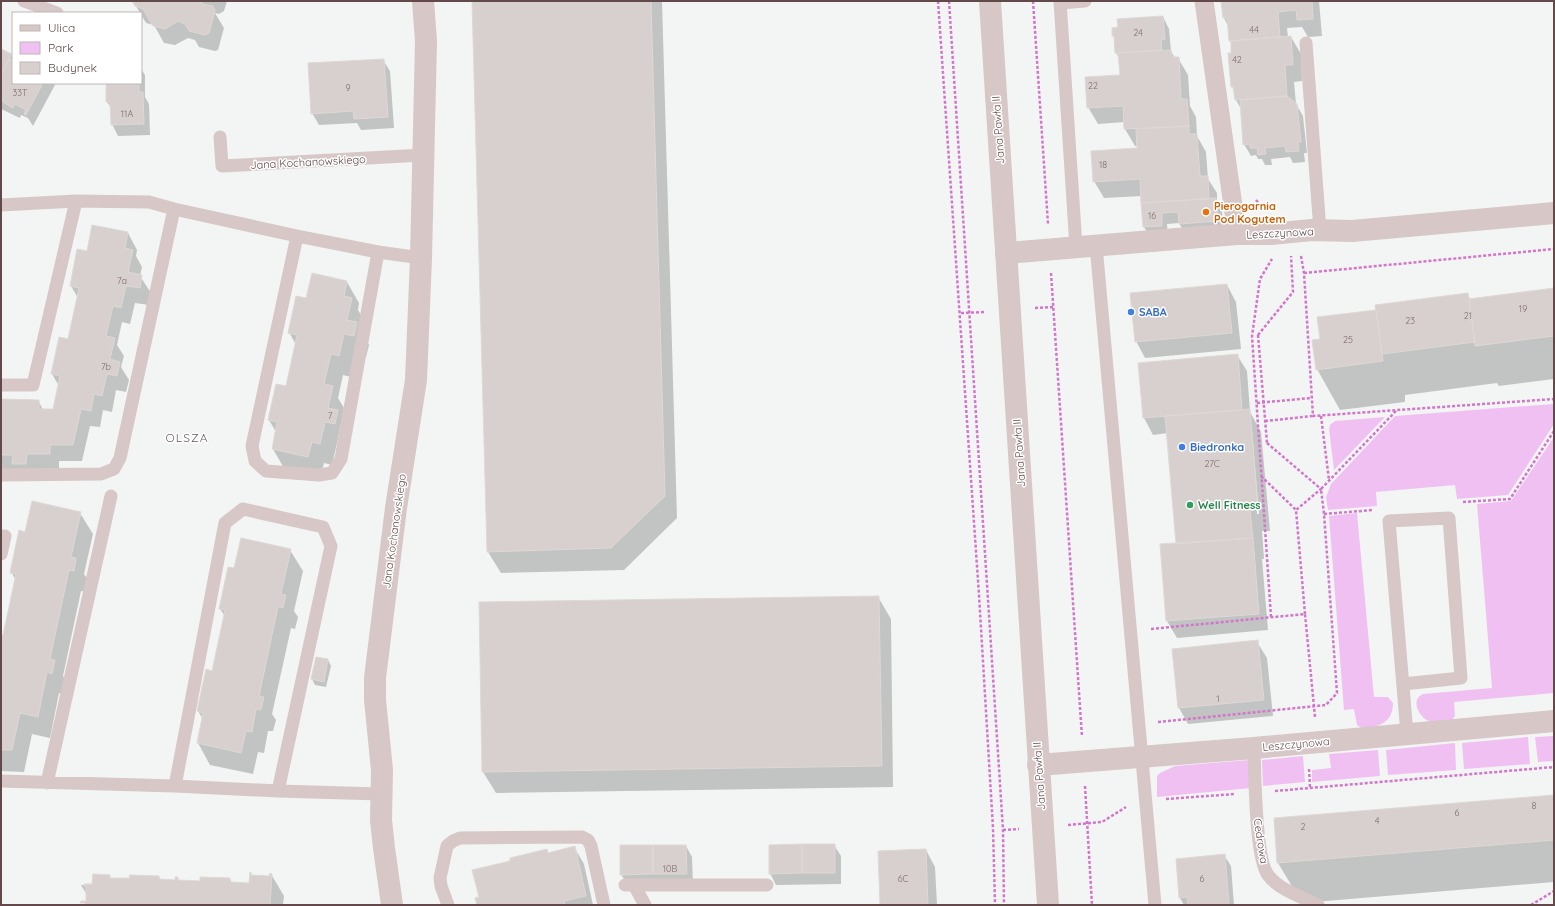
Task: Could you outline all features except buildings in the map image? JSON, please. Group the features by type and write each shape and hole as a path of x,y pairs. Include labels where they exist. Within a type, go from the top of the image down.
{"street":[{"name":"Jana Kochanowskiego","path":"392,905 384,848 380,794 382,770 375,700 375,678 396,508 416,380 421,258 426,41 423,1"},
{"name":"Jana Pawła II","path":"990,1 1048,905"},
{"path":"1204,1 1237,234"},
{"name":"Leszczynowa","path":"1006,253 1050,251 1086,246 1237,234 1271,234 1312,230 1352,231 1554,213"},
{"name":"Leszczynowa","path":"1038,765 1142,757 1172,753 1254,748 1554,721"}],"lane":[{"path":"24,1 54,12"},
{"path":"1085,1 1060,2 1130,631 1155,905"},
{"path":"1306,43 1320,231"},
{"name":"Jana Kochanowskiego","path":"220,137 222,166 423,155"},
{"path":"1,206 76,201 149,202 174,209 297,236 378,252 421,258"},
{"path":"1,385 33,385 76,201"},
{"path":"1,474 101,474 114,469 120,458 174,209"},
{"path":"297,236 252,446 255,461 266,471 319,475 332,473 341,459 378,252"},
{"path":"48,782 111,496"},
{"path":"175,786 225,523 243,509 323,527 331,546 278,792"},
{"path":"1403,684 1461,678 1449,518 1389,521 1407,734"},
{"path":"1,536 5,536 1,554"},
{"name":"Cedrowa","path":"1254,748 1256,809 1262,861 1268,875 1280,886 1318,905"},
{"path":"1,781 175,786 278,792 380,794"},
{"path":"448,905 441,886 440,878 447,846 453,841 460,838 582,836 588,840 591,846 604,905"},
{"path":"645,905 630,885 767,884"}],"path":[{"path":"938,1 979,595 993,828 995,905"},
{"path":"949,1 1003,830 1004,905"},
{"path":"1034,1 1092,905"},
{"path":"1256,198 1268,216 1273,256 1260,279 1252,336 1271,617"},
{"path":"1304,273 1554,249"},
{"path":"1139,724 1326,705 1337,693 1321,489 1267,443 1258,335 1293,292 1291,256"},
{"path":"1265,257 1301,256 1304,273 1313,416"},
{"path":"1257,403 1311,398"},
{"path":"1265,421 1313,416 1554,399"},
{"path":"1296,510 1321,489 1396,410"},
{"path":"1321,416 1329,480"},
{"path":"1510,499 1554,431"},
{"path":"1262,476 1296,510 1314,706"},
{"path":"1130,631 1305,614"},
{"path":"1087,823 1102,822 1134,802 1554,767"},
{"path":"1531,905 1554,891"}],"green space":[{"path":"1554,404 1554,424 1508,495 1457,499 1455,485 1376,492 1377,506 1328,510 1326,497 1331,484 1395,416"},
{"path":"1385,417 1334,470 1329,429 1330,425 1335,421"},
{"path":"1554,437 1554,693 1454,702 1455,716 1452,720 1432,722 1424,718 1418,710 1417,701 1423,694 1492,688 1477,504 1511,501"},
{"path":"1357,513 1374,697 1388,697 1393,703 1391,715 1388,719 1380,725 1363,729 1357,725 1354,709 1344,710 1329,516"},
{"path":"1554,736 1554,761 1538,762 1535,737"},
{"path":"1528,737 1530,764 1464,769 1462,743"},
{"path":"1455,743 1456,770 1388,775 1386,750"},
{"path":"1378,750 1380,776 1312,782 1312,770 1331,768 1329,754"},
{"path":"1303,756 1305,782 1263,786 1262,760"},
{"path":"1249,760 1251,788 1157,797 1157,776 1175,766"}],"place":[{"name":"Pierogarnia Pod Kogutem","path":"1206,212"},
{"name":"SABA","path":"1131,312"},
{"name":"Biedronka","path":"1182,447"},
{"name":"Well Fitness","path":"1190,505"}],"district":[{"name":"OLSZA","path":"187,437"}]}
